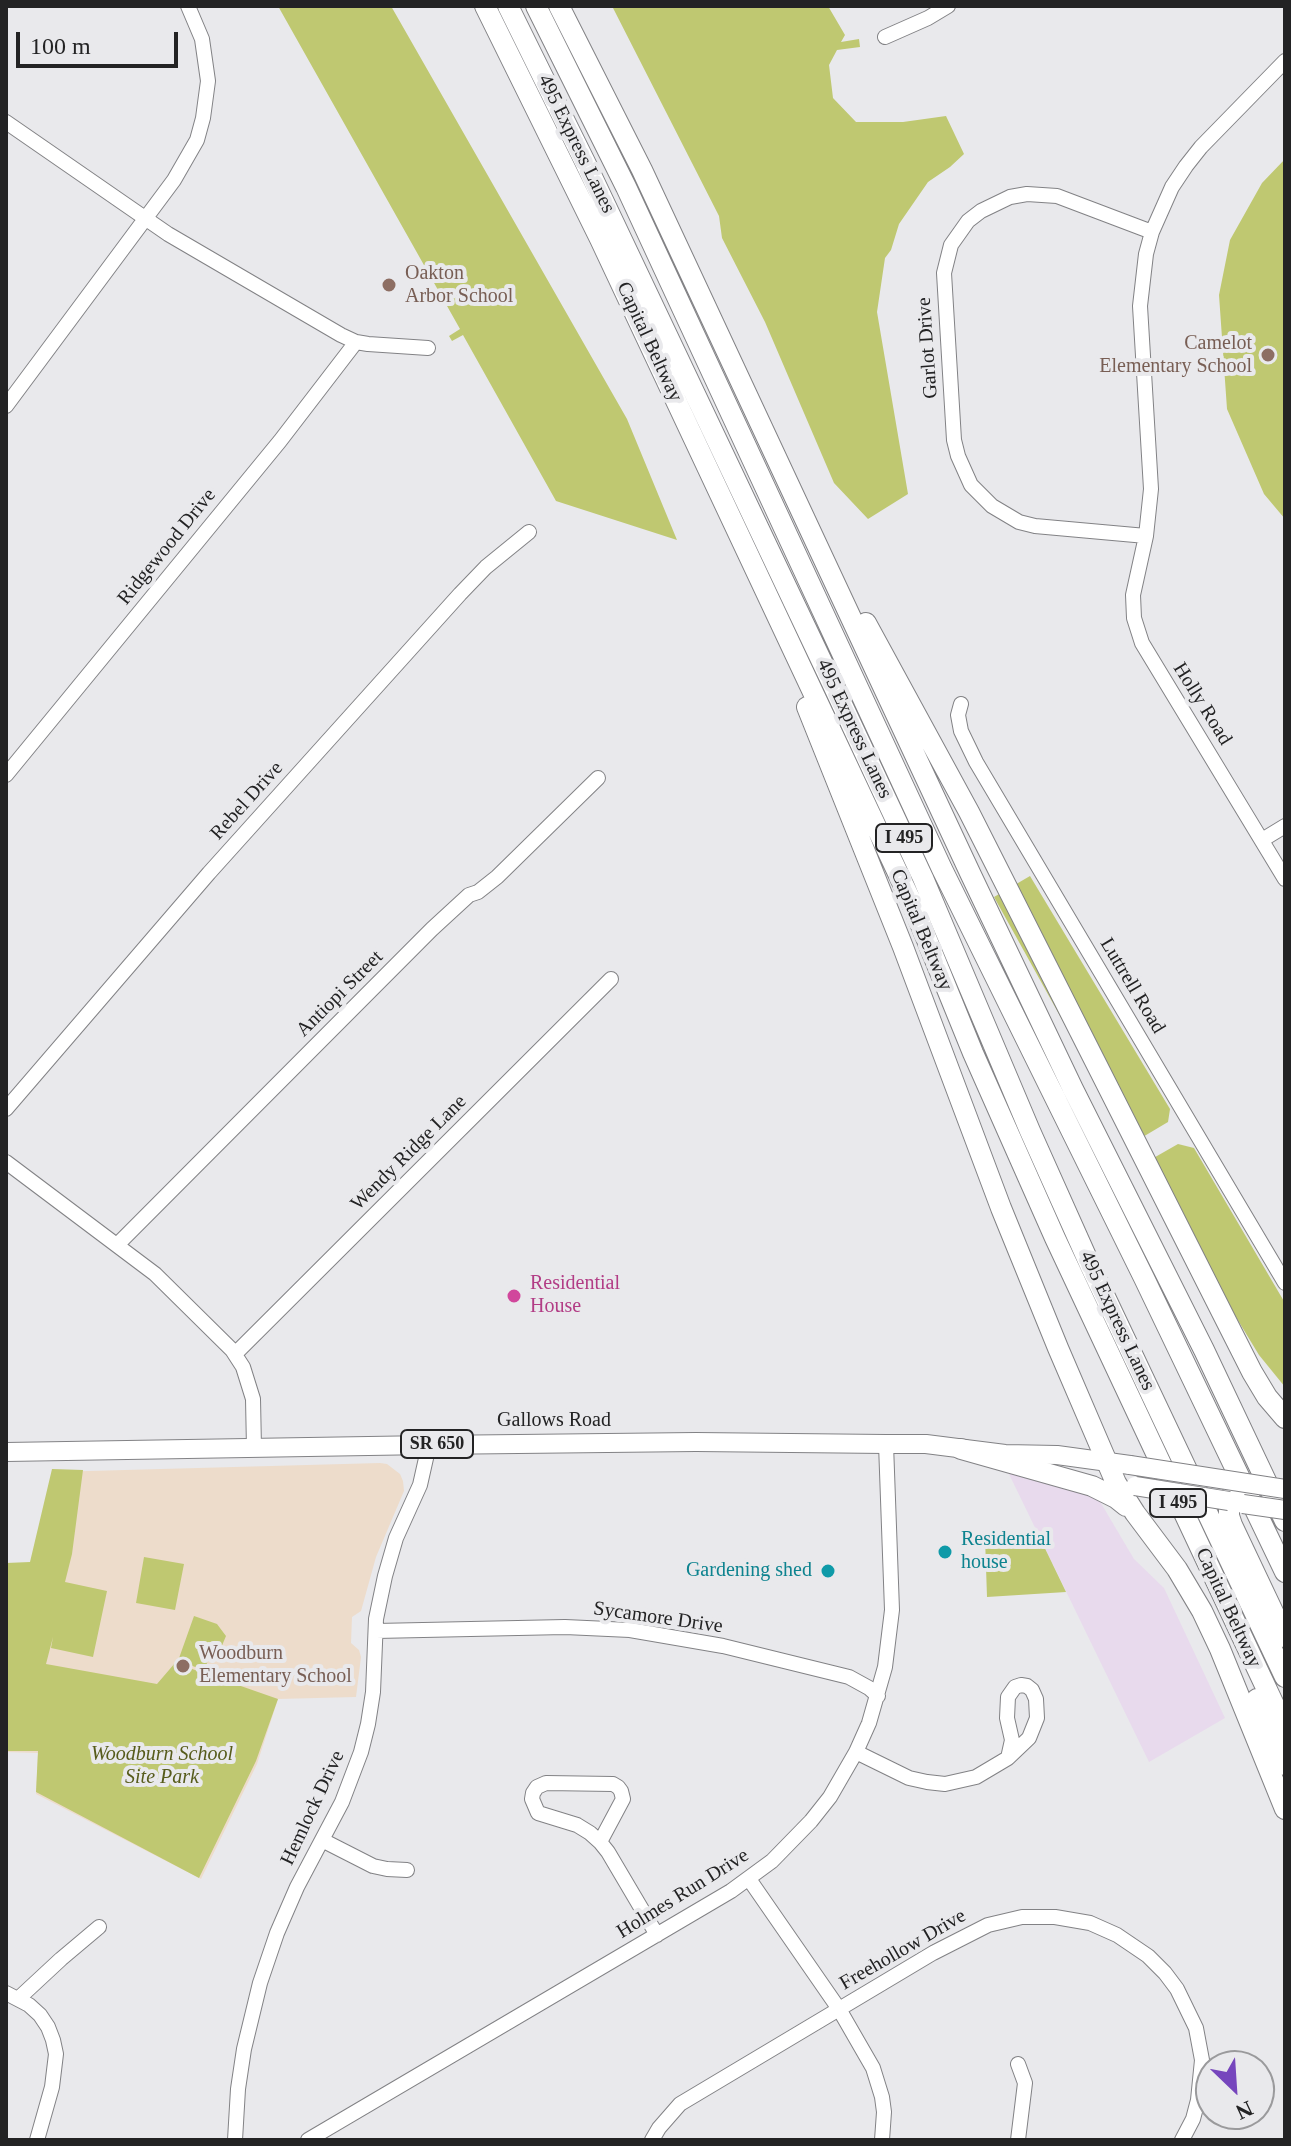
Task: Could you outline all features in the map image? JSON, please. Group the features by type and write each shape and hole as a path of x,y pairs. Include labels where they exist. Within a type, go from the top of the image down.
{"highway":[{"name":"Capital Beltway","path":"485,6 594,225 912,903 973,1053 1073,1277 1285,1728"},
{"name":"495 Express Lanes","path":"508,6 611,215 840,699 923,878 1090,1265 1285,1677"},
{"name":"495 Express Lanes","path":"536,6 626,187 942,869 1285,1572"},
{"name":"I 495","path":"559,6 642,170 1073,1089 1204,1350 1285,1521"},
{"path":"794,498 881,648 969,812 1252,1372 1285,1418"},
{"path":"763,587 822,748 891,914 1001,1208 1107,1461 1126,1484 1135,1513"},
{"path":"1073,1277 1285,1765"},
{"path":"961,1449 1092,1486 1116,1498 1135,1513 1177,1569 1202,1611 1285,1809"},
{"path":"1239,1482 1236,1502 1229,1510 1285,1610"},
{"path":"1239,1526 1285,1637"}],"main road":[{"name":"Gallows Road","path":"6,1452 696,1442 926,1444 1005,1454 1057,1455 1107,1461 1285,1489"},
{"name":"Gallows Road","path":"1005,1454 1126,1484 1285,1510"}],"street":[{"path":"6,406 190,154 203,118 208,81 202,39 188,6"},
{"path":"885,37 948,6"},
{"name":"Holly Road","path":"1285,61 1186,166 1160,211 1152,232 1146,254 1140,306 1151,489 1146,536 1133,595 1134,618 1142,643 1285,879"},
{"path":"6,122 145,219 341,335 356,342 428,348"},
{"name":"Garlot Drive","path":"1146,536 1019,522 992,506 971,485 954,440 944,273 951,245 968,221 1010,197 1027,194 1057,196 1152,232"},
{"name":"Ridgewood Drive","path":"6,775 280,441 356,342"},
{"name":"Rebel Drive","path":"6,1109 209,873 450,605 486,567 529,532"},
{"name":"Luttrell Road","path":"961,704 958,715 961,731 976,762 1285,1283"},
{"name":"Antiopi Street","path":"117,1245 432,929 469,895 497,877 598,778"},
{"path":"1262,840 1285,826"},
{"name":"Wendy Ridge Lane","path":"235,1354 611,979"},
{"path":"6,1162 137,1259 220,1336 235,1354 248,1380 253,1399 254,1448"},
{"name":"Holmes Run Drive","path":"308,2140 749,1879 772,1861 811,1821 830,1797 856,1752 878,1696 885,1667 892,1610 886,1444"},
{"name":"Hemlock Drive","path":"235,2140 244,2049 260,1983 297,1887 342,1802 361,1752 373,1692 378,1605 392,1549 420,1485 429,1445"},
{"name":"Sycamore Drive","path":"376,1631 565,1627 630,1630 723,1646 849,1677 860,1681 878,1696"},
{"path":"856,1752 909,1778 945,1784 976,1777 1008,1758"},
{"path":"600,1842 623,1799 618,1787 613,1784 546,1783 537,1787 532,1799 538,1813 577,1825 600,1842 657,1935"},
{"path":"322,1840 373,1866 407,1870"},
{"path":"749,1879 839,2009 873,2068 879,2082 884,2112 882,2140"},
{"name":"Freehollow Drive","path":"652,2140 680,2104 933,1953 988,1925 1022,1917 1071,1919 1099,1927 1134,1945 1165,1973 1188,2008 1196,2028 1202,2060 1201,2083 1193,2119 1182,2140"},
{"path":"37,2140 52,2087 56,2054 48,2027 40,2015 12,1996 99,1927"},
{"path":"1018,2064 1025,2083 1025,2095 1018,2140"}],"shaded area":[{"name":"Woodburn Elementary School","path":"387,1464 400,1474 404,1491 376,1557 361,1611 352,1617 351,1643 359,1650 361,1657 356,1697 278,1699 257,1764 201,1879 36,1794 38,1753 6,1752 6,1577 46,1579 52,1472"},
{"path":"1008,1472 1095,1493 1134,1559 1164,1588 1225,1718 1149,1762"}],"green space":[{"path":"278,6 391,6 627,419 677,540 556,501 463,335 452,341 449,336 460,329"},
{"path":"612,6 828,6 845,35 841,42 859,39 860,47 837,50 829,65 833,98 856,122 903,122 946,116 964,154 928,182 899,224 891,250 885,258 877,312 908,494 868,519 834,483 765,322 722,238 719,216"},
{"path":"1285,159 1285,519 1264,494 1227,409 1219,295 1230,240 1262,183"},
{"path":"1030,876 1170,1109 1168,1122 1131,1144 994,897"},
{"path":"1178,1144 1194,1148 1285,1303 1285,1387 1259,1355 1143,1164"},
{"name":"Woodburn School Site Park","path":"52,1469 83,1470 72,1554 65,1582 107,1591 93,1657 51,1648 53,1637 46,1664 157,1684 175,1663 278,1699 256,1761 199,1878 36,1792 38,1751 6,1751 6,1563 30,1562"},
{"path":"1039,1536 1066,1592 987,1597 985,1537"},
{"path":"144,1557 184,1564 175,1610 136,1603"},
{"path":"194,1616 217,1624 226,1636 218,1655 211,1654 204,1670 178,1661"}],"place":[{"name":"Oakton Arbor School","path":"389,285"},
{"name":"Camelot Elementary School","path":"1268,355"},
{"name":"Residential House","path":"514,1296"},
{"name":"Residential house","path":"945,1552"},
{"name":"Gardening shed","path":"828,1571"},
{"name":"Woodburn Elementary School","path":"183,1666"}]}
